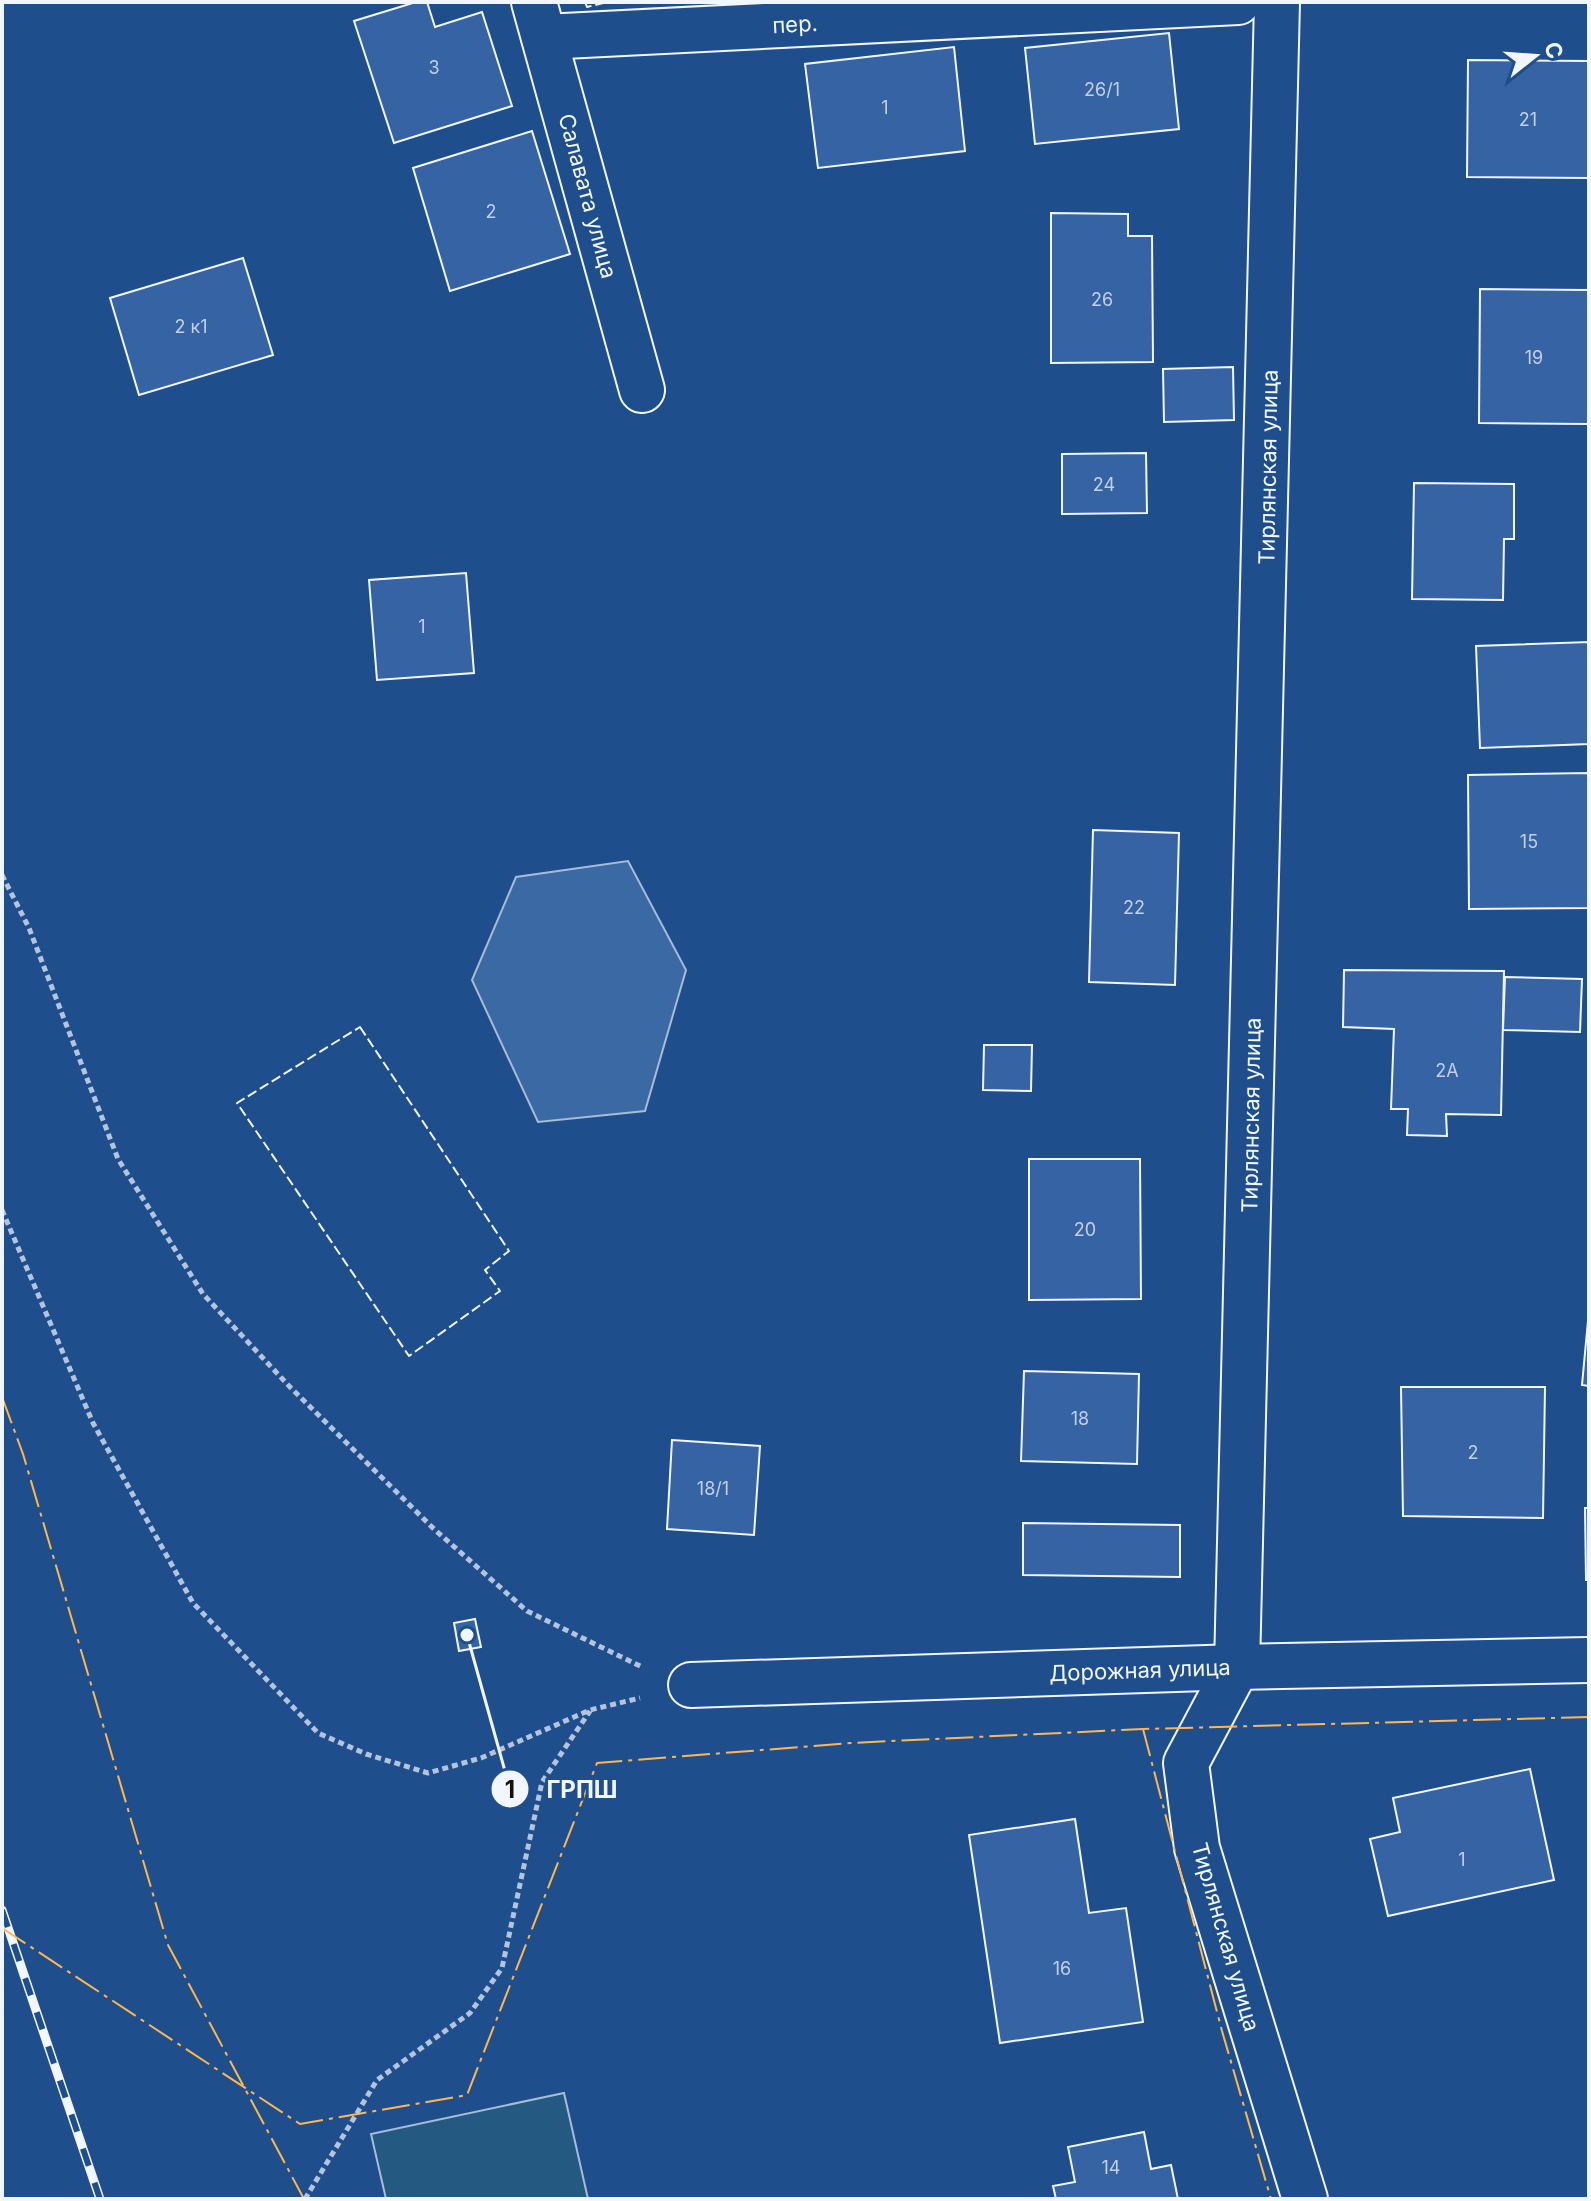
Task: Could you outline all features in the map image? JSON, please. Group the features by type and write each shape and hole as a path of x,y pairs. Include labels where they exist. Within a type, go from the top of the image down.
{"street":[{"name":"пер.","path":"539,20 1238,2"},
{"name":"Тирлянская улица","path":"1277,2 1237,1667 1186,1763 1197,1848 1305,2199"},
{"name":"Салавата улица","path":"539,20 642,390"},
{"name":"Дорожная улица","path":"691,1685 1237,1667 1589,1660"}],"path":[{"path":"2,875 29,928 118,1159 203,1294 290,1387 434,1529 527,1611 626,1661 691,1685"},
{"path":"2,1210 93,1423 193,1603 318,1733 366,1754 428,1773 481,1758 590,1710 691,1685"},
{"path":"305,2199 377,2080 470,2013 502,1968 542,1782 590,1710"}],"shaded area":[{"path":"628,861 686,970 645,1111 538,1122 472,980 516,877"},
{"path":"564,2093 588,2199 386,2199 371,2134"}],"building":[{"path":"416,2 427,2 435,27 482,12 512,106 394,143 354,21"},
{"path":"1169,33 1179,129 1035,144 1025,48"},
{"path":"954,47 965,151 818,168 805,64"},
{"path":"1468,60 1589,61 1589,178 1467,177"},
{"path":"532,131 570,254 450,291 413,168"},
{"path":"1051,213 1128,214 1128,236 1152,236 1153,362 1051,363"},
{"path":"243,258 273,355 139,395 110,298"},
{"path":"1480,289 1589,290 1589,424 1479,423"},
{"path":"1233,367 1234,420 1164,422 1163,369"},
{"path":"1146,453 1147,513 1062,514 1062,454"},
{"path":"1414,483 1514,484 1514,539 1504,539 1503,600 1412,599"},
{"path":"466,573 474,673 377,680 369,580"},
{"path":"1589,642 1589,744 1480,748 1476,646"},
{"path":"1589,773 1589,908 1469,909 1468,775"},
{"path":"1093,830 1179,833 1175,985 1089,982"},
{"path":"1344,970 1504,971 1501,1115 1446,1114 1447,1136 1407,1135 1408,1109 1391,1109 1394,1029 1343,1027"},
{"path":"1505,977 1582,979 1580,1032 1503,1030"},
{"path":"984,1045 1032,1045 1031,1091 983,1090"},
{"path":"1029,1159 1140,1159 1141,1299 1029,1300"},
{"path":"1589,1310 1589,1386 1582,1385"},
{"path":"1024,1371 1139,1374 1137,1464 1021,1461"},
{"path":"1401,1387 1545,1387 1543,1518 1403,1516"},
{"path":"672,1440 760,1446 754,1535 667,1529"},
{"path":"1585,1508 1589,1508 1589,1580 1586,1580"},
{"path":"1023,1523 1180,1525 1180,1577 1023,1575"},
{"path":"475,1619 481,1647 459,1651 454,1623"},
{"path":"1530,1769 1554,1880 1388,1916 1370,1839 1400,1832 1393,1798"},
{"path":"1075,1819 1089,1913 1126,1908 1143,2022 1000,2043 969,1835"},
{"path":"1144,2132 1151,2169 1171,2165 1178,2199 1056,2199 1053,2186 1075,2182 1068,2147"}],"railway":[{"path":"2,1910 100,2199"}],"fence":[{"path":"585,2 587,7 607,2"},
{"path":"360,1027 509,1251 485,1270 500,1291 409,1356 237,1103 360,1027"}],"power":[{"path":"2,1397 23,1454 168,1945 304,2199"},
{"path":"2,1928 300,2124 467,2095 597,1763 851,1743 1143,1729 1589,1717"},
{"path":"1143,1729 1222,2031 1271,2199"}],"place":[{"name":"ГРПШ","path":"467,1635"}]}
